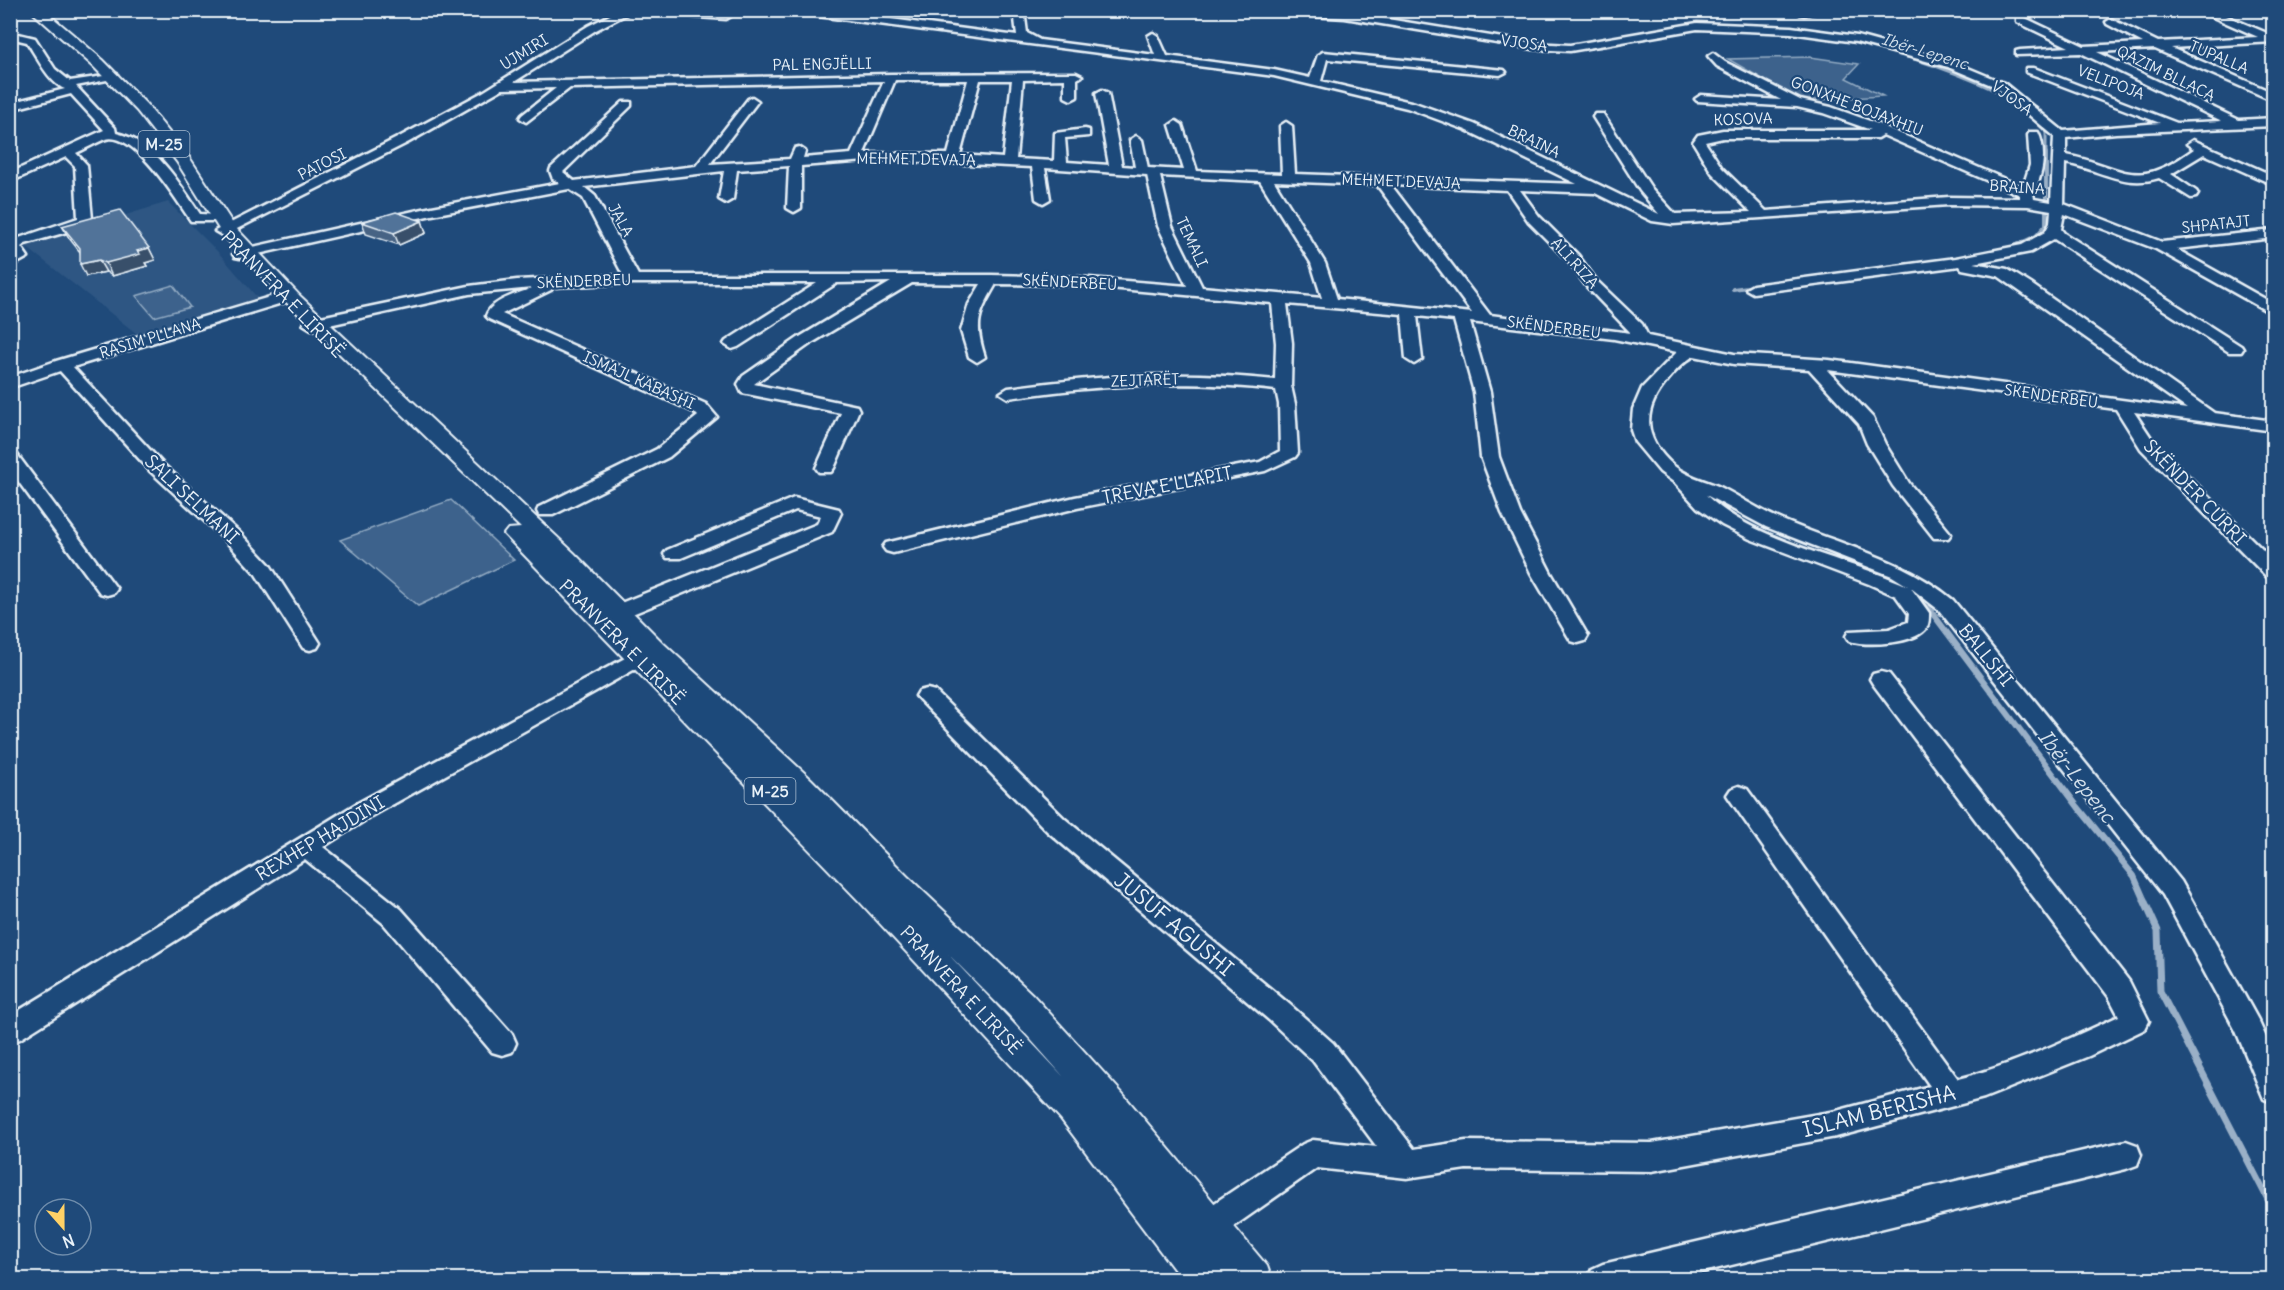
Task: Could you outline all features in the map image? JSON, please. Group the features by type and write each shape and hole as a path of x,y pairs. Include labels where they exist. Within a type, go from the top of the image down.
{"main road":[{"name":"PRANVERA E LIRISË","path":"34,10 109,77 153,129 221,226 287,297 566,558 655,650 801,786 896,884 1020,1005 1110,1104 1253,1280"},
{"name":"PRANVERA E LIRISË","path":"314,323 638,658 871,893 1073,1108 1206,1280"}],"street":[{"name":"UJMIRI","path":"499,86 592,28 630,10"},
{"path":"640,10 698,12 726,16"},
{"name":"BRAINA","path":"795,10 976,32 1038,43 1274,74 1411,105 1470,127 1599,189 1649,216 1673,219 1949,201 2030,199 2059,207"},
{"path":"1019,10 1022,35 1038,43"},
{"name":"VJOSA","path":"1262,10 1345,15 1542,47 1570,48 1600,44 1697,26 1791,30 1857,39 1952,65 2000,85 2060,135"},
{"path":"1804,12 1822,10"},
{"path":"2202,10 2247,30 2274,38"},
{"name":"QAZIM BLLACA","path":"2041,20 2022,20 2238,124"},
{"name":"QAZIM BLLACA","path":"2111,21 2153,44"},
{"path":"10,28 13,32 10,34 31,40 51,71 111,130 108,135 10,178"},
{"path":"2046,32 2066,31"},
{"path":"1153,36 1162,58"},
{"name":"QAZIM BLLACA","path":"2020,52 2274,38"},
{"name":"TUPALLA","path":"2153,44 2274,98"},
{"path":"1315,82 1323,55 1500,72"},
{"name":"GONXHE BOJAXHIU","path":"1713,56 1721,64 1796,103 1848,117 2030,199"},
{"name":"VELIPOJA","path":"2030,70 2180,128"},
{"path":"953,158 975,76"},
{"name":"PAL ENGJËLLI","path":"435,123 499,86 891,77 1074,76 1071,97"},
{"path":"10,107 69,87 109,77"},
{"path":"856,158 891,77"},
{"path":"1009,162 1018,78"},
{"path":"526,118 568,84"},
{"path":"1102,93 1116,168"},
{"path":"1701,99 1796,103"},
{"path":"700,169 752,101"},
{"path":"571,185 556,171 627,104"},
{"path":"1599,117 1647,191 1673,219"},
{"name":"VELIPOJA","path":"2060,135 2116,129 2180,128 2274,122"},
{"name":"PATOSI","path":"221,226 435,123"},
{"path":"1176,124 1192,174"},
{"path":"1286,126 1289,177"},
{"path":"2163,128 2274,181"},
{"path":"1061,165 1059,136 1072,132 1085,133"},
{"name":"KOSOVA","path":"1761,214 1713,165 1700,146 1699,142 1702,138 1723,134 1887,134"},
{"path":"108,135 127,140 142,152 170,182 196,218 221,226"},
{"path":"2030,199 2036,146 2034,135"},
{"path":"1753,289 1956,262 2026,249 2051,235 2055,226 2059,207 2060,135"},
{"name":"TEMALI","path":"1136,140 1165,226 1197,292"},
{"path":"794,208 795,163 801,148"},
{"path":"2060,158 2078,160 2133,180 2163,175 2203,149"},
{"path":"10,263 21,257 13,246 20,241 79,224 85,219 81,165 68,152"},
{"name":"MEHMET DEVAJA","path":"244,253 432,211 571,185 700,169 856,158 953,158 1192,174 1599,189"},
{"path":"1038,164 1043,199"},
{"path":"726,200 731,167"},
{"path":"2163,175 2192,194"},
{"path":"1264,176 1318,263 1331,303"},
{"path":"1381,181 1485,319"},
{"name":"JALA","path":"571,185 588,196 633,279"},
{"name":"ALI RIZA","path":"1511,185 1517,198 1534,219 1573,258 1592,284 1636,327 1643,341"},
{"path":"2059,207 2161,246 2274,311"},
{"path":"2055,226 2075,218 2109,225"},
{"path":"2055,226 2059,236 2235,348"},
{"name":"SHPATAJT","path":"2161,246 2274,234"},
{"path":"1956,262 2002,272 2211,418"},
{"path":"825,468 850,410 748,388 746,384 749,379 804,341 909,278"},
{"name":"SKËNDERBEU","path":"314,323 469,290 518,284 633,279 909,278 1077,281 1409,310 1614,334 1734,359 1822,365"},
{"path":"977,357 969,331 977,304 991,279"},
{"path":"732,344 831,280"},
{"name":"ISMAJL KABASHI","path":"546,511 663,453 708,417 700,408 494,316 502,307 558,282"},
{"name":"RASIM PLLANA","path":"10,383 62,364 287,297"},
{"name":"TREVA E LLAPIT","path":"893,547 996,524 1075,503 1264,466 1289,453 1287,404 1283,386 1284,343 1279,300"},
{"path":"1409,310 1414,360"},
{"path":"1461,316 1482,392 1490,457 1510,513 1541,573 1578,636"},
{"name":"BALLSHI","path":"1686,350 1648,392 1641,409 1640,430 1644,442 1666,468 1679,478 1713,491 1773,523 1899,572 1946,605 2172,888 2248,1028 2274,1090"},
{"name":"SALI SELMANI","path":"62,364 157,468 231,535 263,569 310,643"},
{"path":"1822,365 1867,422 1876,444 1902,486 1941,534"},
{"name":"SKENDERBEU","path":"1822,365 2274,426"},
{"name":"ZEJTARËT","path":"1008,393 1093,381 1156,378 1225,380 1283,386"},
{"name":"SKËNDER CURRI","path":"2122,406 2147,445 2274,573"},
{"path":"10,457 107,589"},
{"path":"1679,478 1695,497 1715,512 1750,531 1890,585 1903,592 1919,613 1918,624 1909,632 1875,638 1856,636"},
{"name":"PRANVERA E LIRISË","path":"618,612 825,528 832,513 795,504 674,554"},
{"name":"REXHEP HAJDINI","path":"10,1031 364,810 638,658"},
{"name":"ISLAM BERISHA","path":"1209,1225 1313,1154 1407,1164 1466,1155 1652,1157 1836,1124 1951,1092 1984,1086 2135,1021 2119,989 1881,680"},
{"name":"JUSUF AGUSHI","path":"927,696 1056,825 1279,1012 1323,1052 1407,1164"},
{"path":"1739,795 1951,1092"},
{"path":"304,846 392,915 502,1043"},
{"path":"1603,1280 2127,1155"}],"shaded area":[{"path":"1810,57 1859,64 1846,78 1883,96 1801,101 1728,59"},
{"path":"168,202 218,252 261,302 141,337 25,246"},
{"path":"173,285 190,307 154,317 136,296"},
{"path":"451,500 514,560 418,606 340,540"}],"building":[{"path":"120,210 149,248 137,251 140,254 106,263 99,260 80,264 80,248 62,226"},
{"path":"396,212 422,221 394,233 362,222"}],"waterway":[{"name":"Ibër-Lepenc","path":"1224,10 1264,16 1323,17"},
{"name":"Ibër-Lepenc","path":"1751,31 1821,36 1865,45 1950,71 2010,98"},
{"name":"Ibër-Lepenc","path":"1573,50 1608,46 1667,34"},
{"name":"Ibër-Lepenc","path":"2008,249 2036,236 2046,225 2046,132 2028,114"},
{"name":"Ibër-Lepenc","path":"1733,289 1755,286"},
{"name":"Ibër-Lepenc","path":"1763,532 1785,541"},
{"name":"Ibër-Lepenc","path":"1913,593 1924,602 2078,807 2134,876 2145,901"},
{"name":"Ibër-Lepenc","path":"2144,900 2158,931 2160,991 2274,1211"}]}
